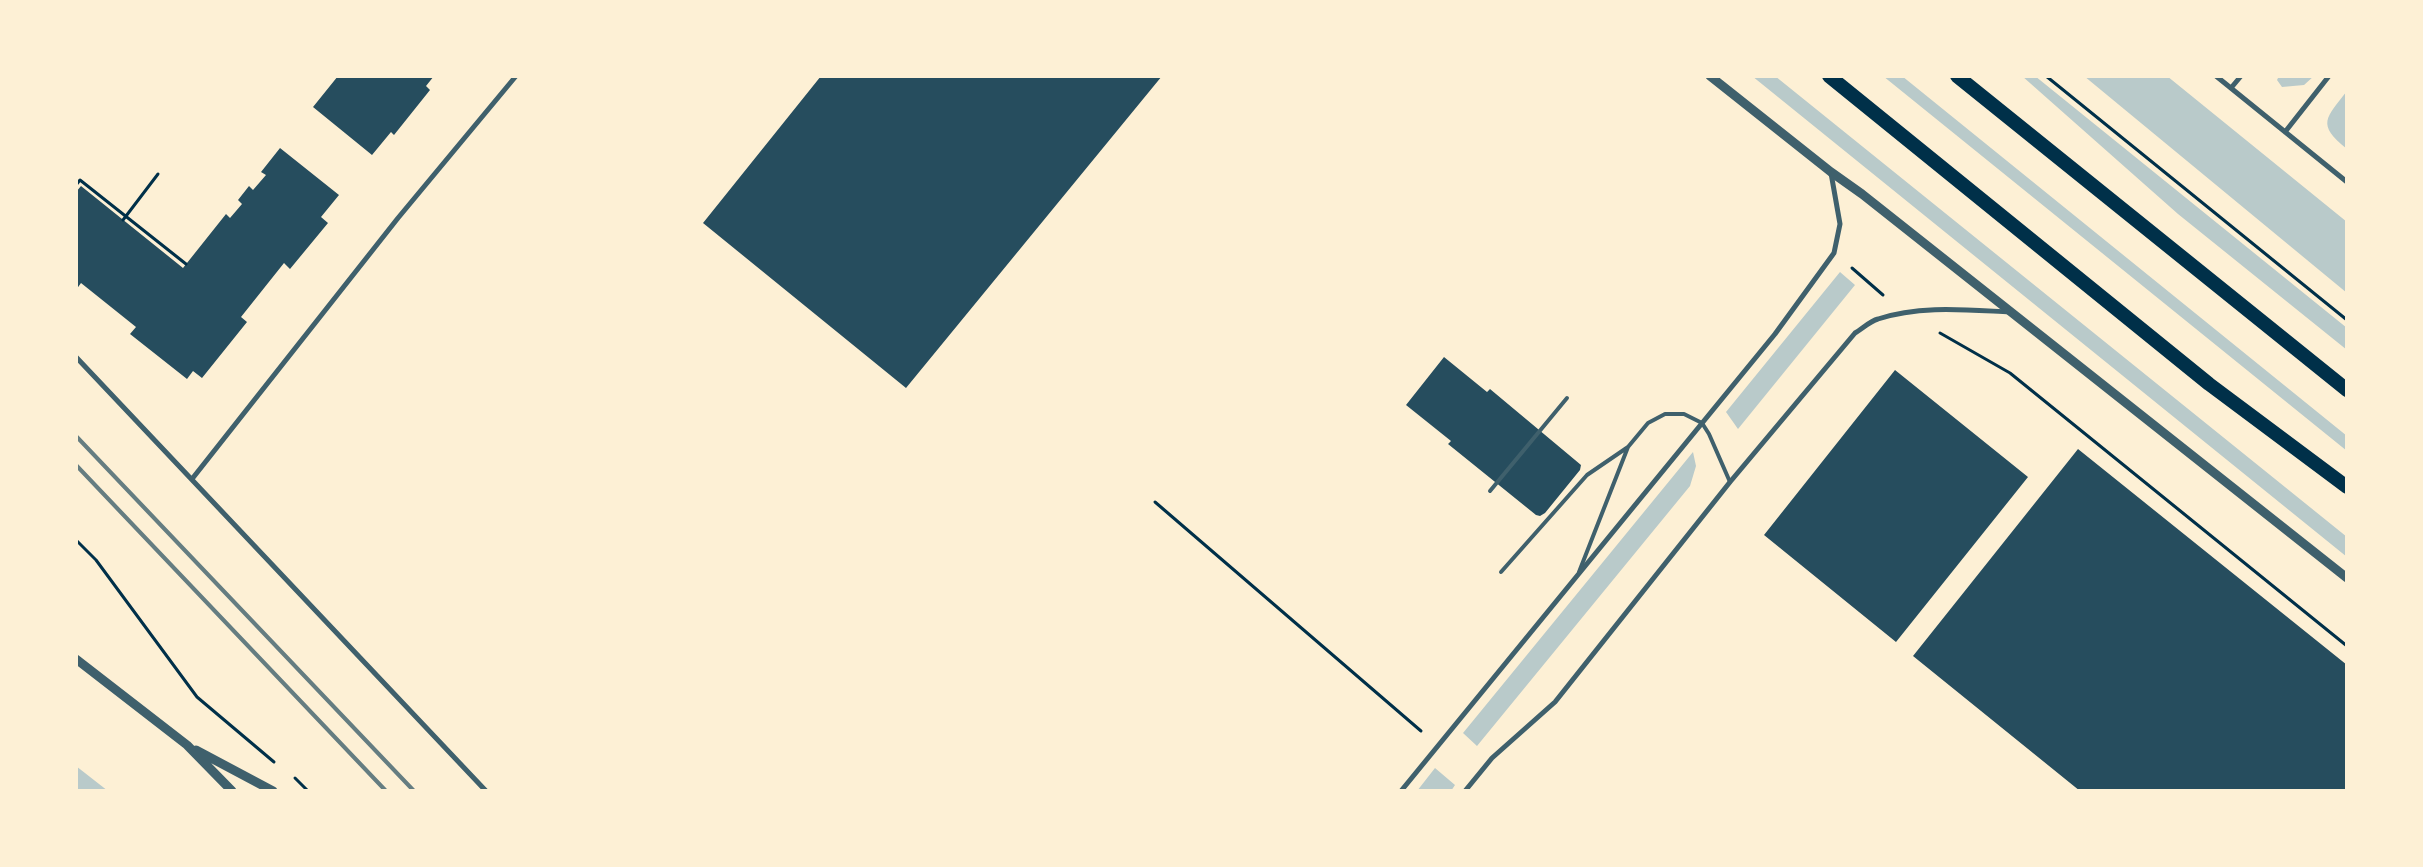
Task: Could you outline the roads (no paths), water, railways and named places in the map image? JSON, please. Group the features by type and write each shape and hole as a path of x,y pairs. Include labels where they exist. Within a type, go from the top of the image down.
{"highway":[{"path":"1829,76 2209,384 2347,488"},
{"path":"1957,76 2347,390"}],"street":[{"path":"192,479 398,218 516,76"},
{"path":"1710,76 2012,312 2347,578"},
{"path":"2216,76 2347,182"},
{"path":"2231,88 2240,76"},
{"path":"2284,132 2329,76"},
{"path":"1401,791 1775,334 1834,253 1840,224 1831,172"},
{"path":"1465,791 1492,758 1555,702 1730,482 1855,333 1876,319 1904,313 1952,309 2012,312"},
{"path":"76,357 486,791"},
{"path":"76,659 187,745 232,791"},
{"path":"187,745 274,791"}],"lane":[{"path":"1490,491 1567,398"},
{"path":"1501,572 1586,475 1628,446 1648,423 1665,414 1684,414 1702,423 1709,434 1730,482"},
{"path":"1577,577 1628,446"}],"railway":[{"path":"76,436 414,791"},
{"path":"76,465 386,791"}]}
